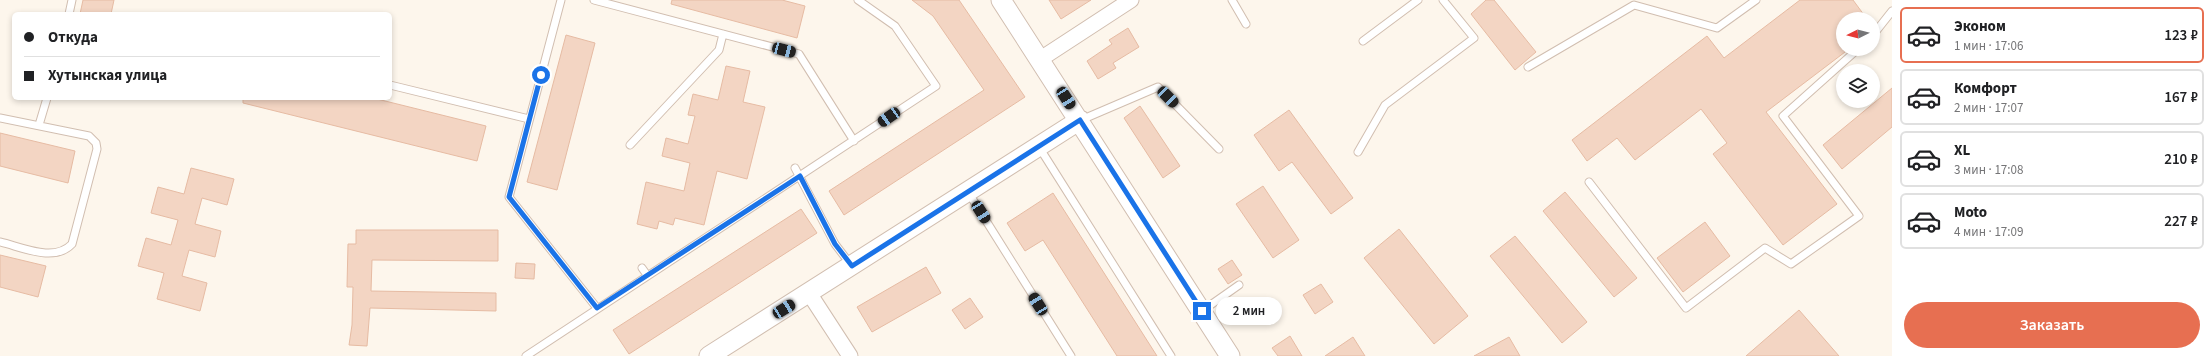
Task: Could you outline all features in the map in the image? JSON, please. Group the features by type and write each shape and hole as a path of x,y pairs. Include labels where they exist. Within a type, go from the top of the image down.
{"street":[{"path":"1001,0 1039,60 1080,120 1230,356"},
{"path":"1039,60 1131,0"},
{"path":"709,356 1080,120"},
{"path":"809,293 850,356"}],"lane":[{"path":"69,12 72,0"},
{"path":"561,0 509,197 597,308"},
{"path":"594,0 799,54 854,141"},
{"path":"526,356 936,86 895,26 858,0"},
{"path":"1232,0 1246,24"},
{"path":"1363,41 1418,0"},
{"path":"1358,152 1385,105 1474,38 1443,0"},
{"path":"1528,67 1634,5 1717,28 1756,0"},
{"path":"1880,26 1892,11"},
{"path":"630,145 719,50 723,34"},
{"path":"1589,182 1686,308 1765,248 1791,264 1859,216 1783,116 1850,56"},
{"path":"392,85 529,119"},
{"path":"1080,120 1158,87 1220,149"},
{"path":"39,125 45,100"},
{"path":"0,118 89,136 96,143 96,149 72,244 66,251 51,254 0,242"},
{"path":"1038,147 1170,356"},
{"path":"795,168 835,244 852,266"},
{"path":"968,192 1071,356"},
{"path":"642,268 647,275"},
{"path":"1202,311 1239,285"}],"building":[{"path":"83,0 114,0 111,12 80,12"},
{"path":"672,0 782,0 805,6 797,38 671,4"},
{"path":"912,0 959,0 1025,97 844,215 829,191 984,90 933,16"},
{"path":"1049,0 1091,0 1061,19"},
{"path":"1486,0 1494,0 1536,52 1515,70 1471,14"},
{"path":"1800,0 1853,0 1862,12 1836,12 1836,56 1840,56 1766,112 1837,204 1783,245 1713,154 1727,143 1701,109 1635,160 1617,138 1587,161 1572,140 1707,36 1724,58"},
{"path":"1128,28 1139,47 1113,63 1116,68 1098,79 1087,61 1112,44 1109,40"},
{"path":"566,35 595,43 557,190 527,182"},
{"path":"726,66 750,71 743,102 765,107 747,179 717,171 704,225 675,218 673,225 659,221 657,229 637,224 646,182 684,191 690,163 662,156 666,138 688,144 695,116 688,115 693,94 718,100"},
{"path":"1892,88 1892,127 1842,169 1823,145 1868,108 1880,108 1880,98"},
{"path":"243,100 381,100 486,126 477,161 243,103"},
{"path":"1140,106 1180,166 1163,178 1124,118"},
{"path":"1289,110 1353,198 1331,214 1292,162 1279,171 1254,135"},
{"path":"0,133 75,151 68,183 0,166"},
{"path":"191,168 234,179 227,205 202,198 195,224 221,231 215,257 189,250 182,276 207,283 200,311 157,299 164,273 138,266 146,238 171,245 178,220 151,213 158,187 184,194"},
{"path":"1263,186 1299,240 1273,258 1236,204"},
{"path":"1565,192 1637,278 1614,297 1543,211"},
{"path":"1053,193 1157,356 1117,356 1043,240 1025,251 1007,223"},
{"path":"801,209 817,233 629,354 613,330"},
{"path":"1705,222 1730,256 1683,292 1657,258"},
{"path":"1399,229 1468,316 1434,344 1364,258"},
{"path":"356,230 498,230 498,261 372,260 371,291 496,293 496,311 370,308 367,346 349,345 352,325 353,287 347,287 348,244 356,244"},
{"path":"1515,236 1587,322 1562,343 1490,256"},
{"path":"0,255 46,266 38,297 0,287"},
{"path":"1232,260 1242,275 1228,284 1218,269"},
{"path":"516,263 535,264 534,279 515,278"},
{"path":"926,267 941,293 872,332 857,307"},
{"path":"1321,284 1333,302 1315,314 1303,295"},
{"path":"970,298 983,317 965,329 952,310"},
{"path":"1799,310 1839,356 1746,356"},
{"path":"1290,336 1302,356 1278,356 1272,348"},
{"path":"1353,337 1365,356 1325,356"},
{"path":"1509,337 1520,356 1474,356"}],"route":[{"path":"541,75 509,197 597,308 800,176 835,244 852,266 1080,120 1202,311"}]}
